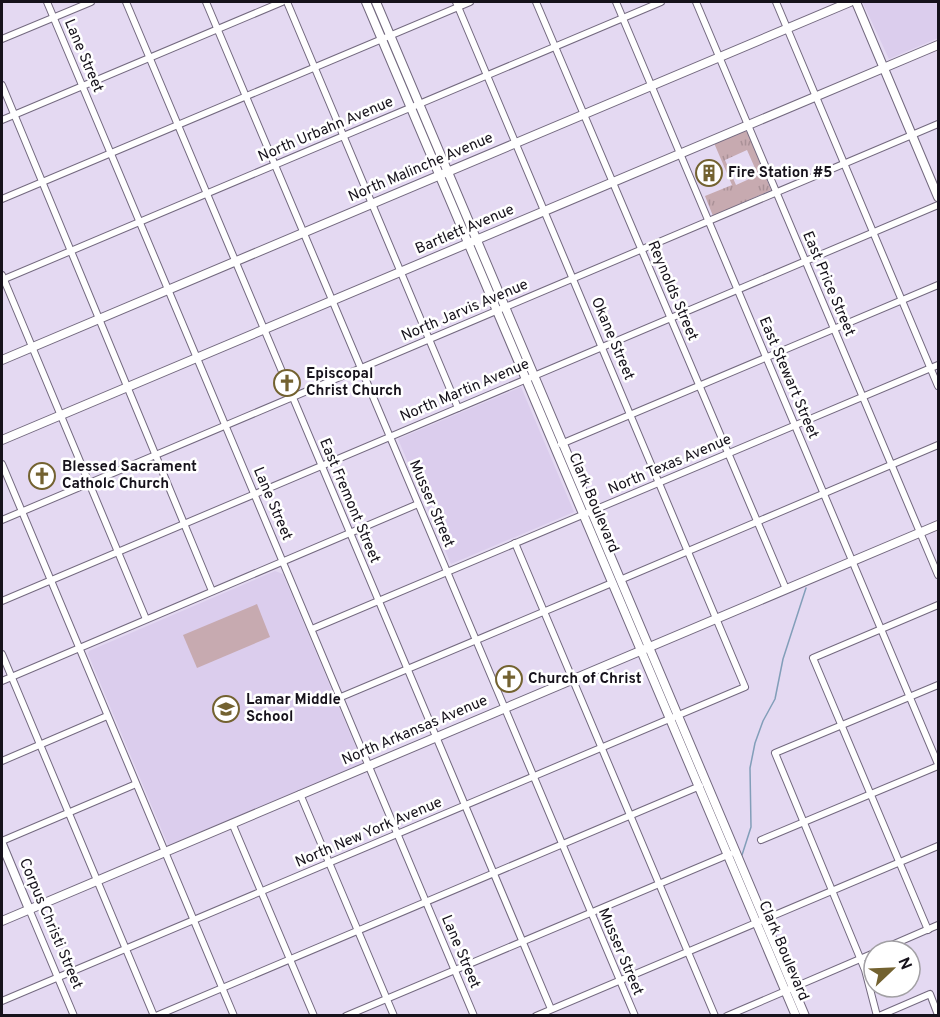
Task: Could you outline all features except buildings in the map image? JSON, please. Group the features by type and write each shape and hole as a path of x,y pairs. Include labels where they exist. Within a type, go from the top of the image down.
{"main road":[{"name":"Clark Boulevard","path":"366,2 386,37 789,989 805,1016"},
{"name":"Clark Boulevard","path":"376,2 386,37"},
{"name":"North Malinche Avenue","path":"2,360 850,2"},
{"path":"856,2 939,196"},
{"name":"Bartlett Avenue","path":"2,440 939,45"},
{"name":"North Arkansas Avenue","path":"2,921 939,525"},
{"name":"Corpus Christi Street","path":"2,842 29,909"},
{"name":"Clark Boulevard","path":"789,989 796,1016"}],"street":[{"name":"Lane Street","path":"46,2 474,1016"},
{"path":"2,39 91,2"},
{"name":"East Fremont Street","path":"126,2 551,1009"},
{"name":"Musser Street","path":"206,2 634,1016"},
{"path":"2,120 284,2 314,67 458,408"},
{"path":"2,200 386,37 457,4 470,2"},
{"name":"Reynolds Street","path":"536,2 786,589"},
{"name":"East Stewart Street","path":"616,2 939,765"},
{"name":"North Urbahn Avenue","path":"2,278 661,2"},
{"name":"East Price Street","path":"696,2 939,575"},
{"path":"776,2 939,386"},
{"name":"Okane Street","path":"457,4 745,687"},
{"path":"2,85 128,387 154,456 212,591"},
{"name":"North Jarvis Avenue","path":"2,520 939,124"},
{"name":"North Martin Avenue","path":"2,601 939,205"},
{"path":"2,278 146,620"},
{"path":"558,445 939,285"},
{"name":"North Texas Avenue","path":"312,629 939,365"},
{"path":"341,697 939,445"},
{"path":"2,465 234,1016"},
{"path":"2,681 418,504"},
{"path":"515,543 715,1016"},
{"path":"928,930 813,658 939,605"},
{"path":"2,654 155,1016 702,785"},
{"path":"939,685 775,753 861,959 878,1016 930,994 939,1014"},
{"name":"North New York Avenue","path":"2,1001 745,687"},
{"path":"2,761 107,716"},
{"path":"761,840 939,765"},
{"path":"2,842 136,784"},
{"path":"300,794 394,1016"},
{"path":"232,823 314,1016"},
{"path":"536,1016 939,846"},
{"path":"346,1016 731,853"},
{"name":"Corpus Christi Street","path":"29,909 74,1016"},
{"path":"907,939 939,925"},
{"path":"727,1016 861,959"}],"shaded area":[{"path":"938,2 938,38 889,59 863,3"},
{"path":"521,387 574,512 451,564 398,439"},
{"name":"Lamar Middle School","path":"275,571 283,574 363,764 168,845 88,654 89,651"}],"green space":[{"path":"744,130 748,133 771,190 713,216 705,196 732,185 714,143","holes":["747,150 758,175 736,185 725,160"]},
{"path":"257,604 270,637 197,668 183,635"}],"waterway":[{"path":"742,855 751,827 750,768 755,743 763,721 775,699 783,659 806,588"}],"place":[{"name":"Fire Station #5","path":"709,173"},
{"name":"Episcopal Christ Church","path":"287,383"},
{"name":"Blessed Sacrament Catholc Church","path":"42,476"},
{"name":"Church of Christ","path":"509,679"},
{"name":"Lamar Middle School","path":"226,709"}]}
